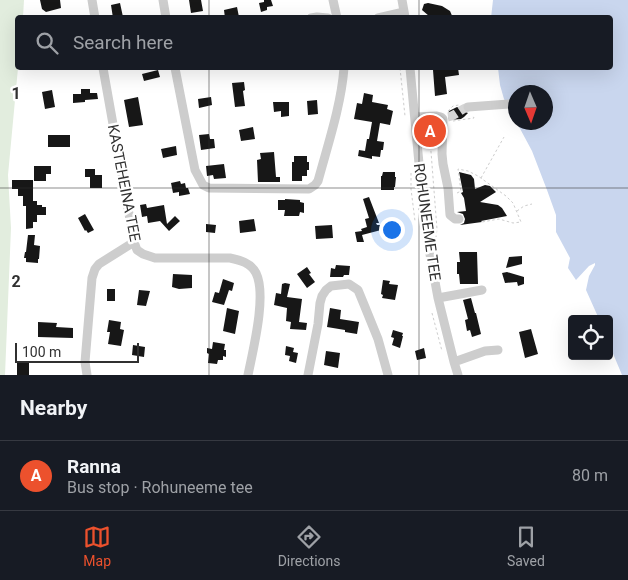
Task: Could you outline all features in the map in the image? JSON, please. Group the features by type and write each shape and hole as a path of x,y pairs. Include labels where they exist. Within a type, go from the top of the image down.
{"street":[{"path":"92,0 94,15"},
{"path":"163,0 166,15"},
{"path":"333,0 336,15"},
{"path":"390,15 404,15 402,0"},
{"name":"KASTEHEINA TEE","path":"104,70 134,242 137,250 142,254 155,258 230,258 241,260 250,266 256,274 260,292 259,312 248,375"},
{"path":"176,70 195,170 203,185 209,188 309,189 315,186 318,181 340,100 344,70"},
{"name":"ROHUNEEME TEE","path":"410,70 425,227 438,298 458,375"},
{"path":"470,107 508,104"},
{"path":"416,117 445,117 443,119 442,142 443,164 448,188 450,215 454,219 459,219"},
{"path":"87,375 85,362 92,278 95,269 106,259 134,242"},
{"path":"308,375 322,296 331,286 350,284 358,290 378,339 388,375"},
{"path":"438,298 482,290"},
{"path":"454,362 498,350"}],"path":[{"path":"469,104 470,107 474,118 447,121 445,117 453,106 469,104"},
{"path":"426,116 430,130 437,229 436,239"},
{"path":"481,178 504,137"},
{"path":"449,197 461,191 458,169 471,172 509,198 521,222 517,224 502,219 482,222"},
{"path":"517,212 524,206 532,204"}],"green space":[{"path":"0,0 24,0 23,15 15,15 15,70 18,70 8,175 11,228 5,375 0,375"}],"water":[{"path":"493,0 628,0 628,375 622,375 613,354 613,315 597,315 586,290 589,276 595,263 589,266 576,280 568,268 570,258 556,232 556,215 532,151 521,130 553,130 553,85 508,85 508,106 500,85 498,70 613,70 613,15 491,15"}],"building":[{"path":"40,0 60,0 61,8 46,12 42,9"},
{"path":"189,0 201,0 203,11 191,13"},
{"path":"264,0 271,0 273,6 267,7 267,10 261,12 259,3 264,2"},
{"path":"120,3 123,15 113,15 111,5"},
{"path":"424,4 442,6 450,11 452,15 428,15 422,10"},
{"path":"237,7 239,15 225,15 224,10"},
{"path":"158,70 160,77 144,81 142,74"},
{"path":"433,70 458,70 459,75 445,77 447,94 435,96"},
{"path":"244,82 245,106 235,107 232,83"},
{"path":"81,89 90,89 90,93 97,93 98,99 73,103 73,94 81,94"},
{"path":"52,90 55,107 45,109 42,92"},
{"path":"364,93 373,95 372,102 388,105 387,109 393,111 390,125 380,123 377,141 384,142 383,150 381,150 380,157 372,156 372,159 358,156 359,150 365,151 372,122 354,119 357,103 362,104"},
{"path":"138,97 143,125 129,127 124,100"},
{"path":"211,97 212,105 199,108 198,99"},
{"path":"317,100 318,114 308,115 307,101"},
{"path":"273,102 289,102 289,116 281,117 281,111 274,112"},
{"path":"462,107 463,111 468,113 461,119 449,120 449,111"},
{"path":"253,127 255,139 241,141 239,130"},
{"path":"209,134 210,139 214,139 215,148 201,150 199,135"},
{"path":"48,135 70,135 70,147 48,147"},
{"path":"176,146 177,155 163,158 161,149"},
{"path":"274,152 276,177 280,177 280,182 258,182 257,160 261,159 260,153"},
{"path":"294,156 307,156 307,162 309,162 307,176 302,176 302,181 292,181 292,162 294,162"},
{"path":"224,164 226,178 214,179 213,175 207,176 206,166"},
{"path":"34,166 51,166 51,174 46,174 46,181 34,181"},
{"path":"85,169 95,169 95,175 102,175 102,188 90,188 90,177 85,177"},
{"path":"383,172 395,172 394,190 381,190 381,176"},
{"path":"459,172 471,175 474,179 475,189 485,185 490,186 496,192 480,202 498,205 507,216 460,225 464,223 465,219 463,214 457,212 466,211 464,198 461,193 463,192"},
{"path":"12,180 33,180 33,201 37,201 37,205 46,207 46,215 37,215 37,222 33,222 33,228 26,229 26,206 23,206 23,196 18,196 18,189 12,189"},
{"path":"180,181 181,184 185,183 190,194 179,196 179,192 173,193 171,183"},
{"path":"369,197 379,223 376,223 380,225 381,230 362,235 364,242 357,242 355,232 362,231 361,229 367,227 365,219 369,218 363,199"},
{"path":"278,200 300,200 300,202 304,203 304,213 300,212 299,216 284,216 285,210 278,210"},
{"path":"146,204 147,208 164,205 167,224 175,216 180,221 169,231 160,221 148,223 147,216 142,217 140,205"},
{"path":"85,214 94,230 88,233 78,218"},
{"path":"254,219 256,231 240,233 239,221"},
{"path":"206,224 216,225 215,233 206,232"},
{"path":"332,225 333,238 316,239 315,226"},
{"path":"28,235 35,235 34,245 40,246 38,263 26,262 26,258 24,258"},
{"path":"459,252 477,252 478,284 460,284 459,274 457,274 457,262 460,262"},
{"path":"522,256 522,264 506,268 509,257"},
{"path":"336,265 350,266 349,275 330,277 331,268 335,269"},
{"path":"307,267 311,273 309,274 315,282 307,288 297,274"},
{"path":"507,272 524,277 524,284 518,286 517,282 505,283 502,273"},
{"path":"173,274 192,275 192,288 179,289 172,287"},
{"path":"223,279 234,283 232,291 229,290 224,305 212,302 215,292 219,293"},
{"path":"383,280 390,281 389,284 398,285 395,300 382,298"},
{"path":"282,284 290,284 287,297 302,299 299,322 307,323 306,330 290,329 291,322 286,321 287,308 274,305 276,293 281,294"},
{"path":"107,289 115,289 115,301 107,301"},
{"path":"139,290 150,291 146,306 137,305"},
{"path":"471,298 481,334 472,337 470,330 467,331 465,320 468,319 463,300"},
{"path":"227,308 239,311 235,334 223,331"},
{"path":"330,308 341,310 340,319 359,322 357,334 327,327"},
{"path":"109,320 121,322 120,329 124,330 121,346 108,344"},
{"path":"38,322 57,323 56,327 73,328 73,338 38,337"},
{"path":"531,329 538,354 525,358 519,332"},
{"path":"393,330 403,333 400,348 392,345 394,338 391,337"},
{"path":"213,342 225,344 226,357 223,356 223,360 218,360 217,364 208,363 209,354 207,353 207,348 212,349"},
{"path":"133,345 145,347 144,357 132,355"},
{"path":"286,346 294,348 293,352 298,353 296,363 289,361 290,356 285,355"},
{"path":"424,348 426,358 417,360 415,351"},
{"path":"326,351 340,353 338,368 324,365"},
{"path":"17,361 29,362 29,375 17,375"}],"tunnel":[{"path":"448,117 468,107"}],"place":[{"name":"Ranna","path":"430,131"}]}
